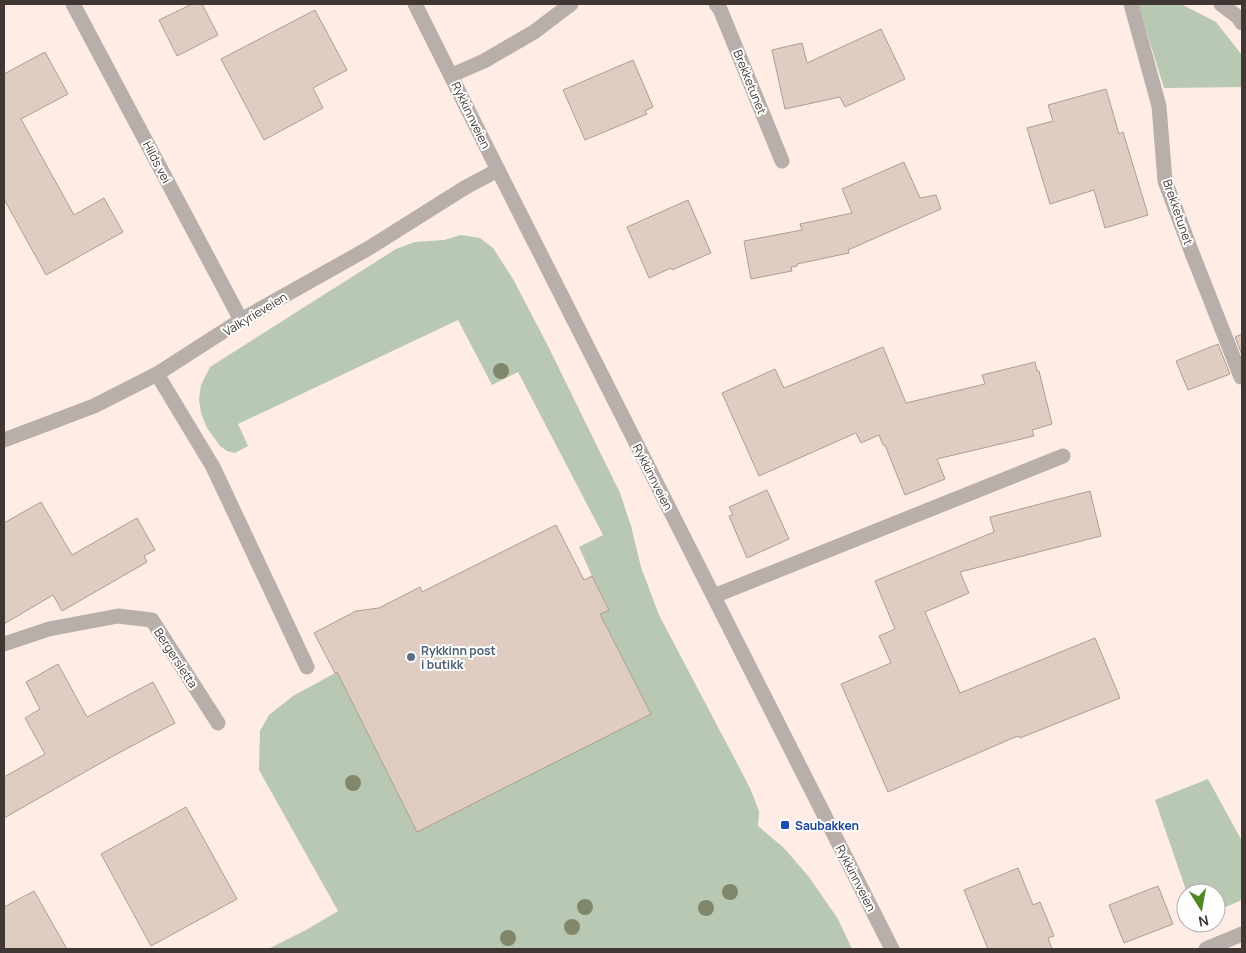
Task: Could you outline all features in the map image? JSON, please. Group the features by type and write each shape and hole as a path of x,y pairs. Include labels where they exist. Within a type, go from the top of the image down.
{"street":[{"name":"Hilds vei","path":"73,4 241,320"},
{"name":"Rykkinnveien","path":"416,4 892,949"},
{"path":"452,75 484,61 534,32 571,4"},
{"name":"Brekketunet","path":"716,4 782,161"},
{"name":"Brekketunet","path":"1131,4 1159,106 1166,181 1192,253 1238,355 1242,377"},
{"path":"1220,4 1242,22"},
{"name":"Valkyrieveien","path":"4,440 94,406 158,374 241,320 369,248 466,187 498,170"},
{"path":"158,374 213,467 307,667"},
{"path":"714,596 1063,456"},
{"name":"Bergersletta","path":"4,644 49,629 118,616 152,620 218,723"},
{"path":"1206,949 1242,934"}],"green space":[{"path":"1138,4 1181,4 1216,22 1242,55 1242,87 1164,88"},
{"path":"461,235 480,238 493,248 513,279 620,493 631,526 641,567 659,615 750,788 759,811 758,826 784,848 809,877 838,919 852,949 268,949 338,911 259,770 260,731 269,715 293,696 337,672 651,714 600,614 609,609 579,547 603,535 518,372 492,385 458,320 238,424 248,446 235,453 227,451 220,446 207,428 201,413 199,400 201,385 210,367 396,249 415,242 444,240"},
{"path":"1208,779 1242,841 1242,900 1226,907 1226,883 1184,883 1155,800"}],"building":[{"path":"192,4 202,4 218,35 177,56 159,20"},
{"path":"315,10 347,70 313,88 323,108 264,140 221,59"},
{"path":"881,29 905,79 845,107 840,97 785,109 772,50 802,43 807,63"},
{"path":"45,52 68,94 21,119 74,215 104,198 123,232 46,275 4,199 4,74"},
{"path":"633,60 653,107 645,111 647,114 585,140 563,90"},
{"path":"1106,89 1119,134 1123,132 1148,215 1105,228 1094,190 1050,204 1027,128 1053,121 1048,105"},
{"path":"904,162 920,198 936,195 941,209 848,250 849,253 797,264 797,266 791,267 792,271 751,279 744,241 802,230 800,224 852,213 842,189"},
{"path":"688,200 711,253 649,278 627,227"},
{"path":"1242,334 1242,355 1235,337"},
{"path":"1218,344 1230,374 1188,390 1176,361"},
{"path":"883,347 906,403 985,384 982,375 1035,362 1052,424 1032,430 1034,436 937,459 945,479 905,495 885,445 883,445 879,435 861,443 856,433 759,476 722,393 775,369 784,388"},
{"path":"767,490 789,539 747,558 729,516 733,515 729,507"},
{"path":"1090,491 1101,536 960,572 969,593 925,612 960,693 1095,638 1120,698 1020,738 1019,736 1013,738 888,792 841,684 891,663 879,636 895,629 875,581 994,532 990,517"},
{"path":"41,502 72,555 137,518 155,550 144,556 147,562 62,611 53,595 4,624 4,523"},
{"path":"556,525 584,580 592,576 609,610 600,614 651,714 417,832 337,672 335,673 314,633 356,611 379,608 420,587 422,592"},
{"path":"58,664 87,717 153,682 175,723 4,818 4,777 45,754 25,718 40,709 26,682"},
{"path":"186,807 237,899 151,946 101,854"},
{"path":"1018,868 1033,905 1040,902 1054,936 1048,938 1052,949 988,949 964,890"},
{"path":"1158,886 1173,924 1124,943 1109,905"},
{"path":"34,891 67,949 4,949 4,907"}],"place":[{"name":"Rykkinn post i butikk","path":"411,657"},
{"name":"Saubakken","path":"785,825"}]}
